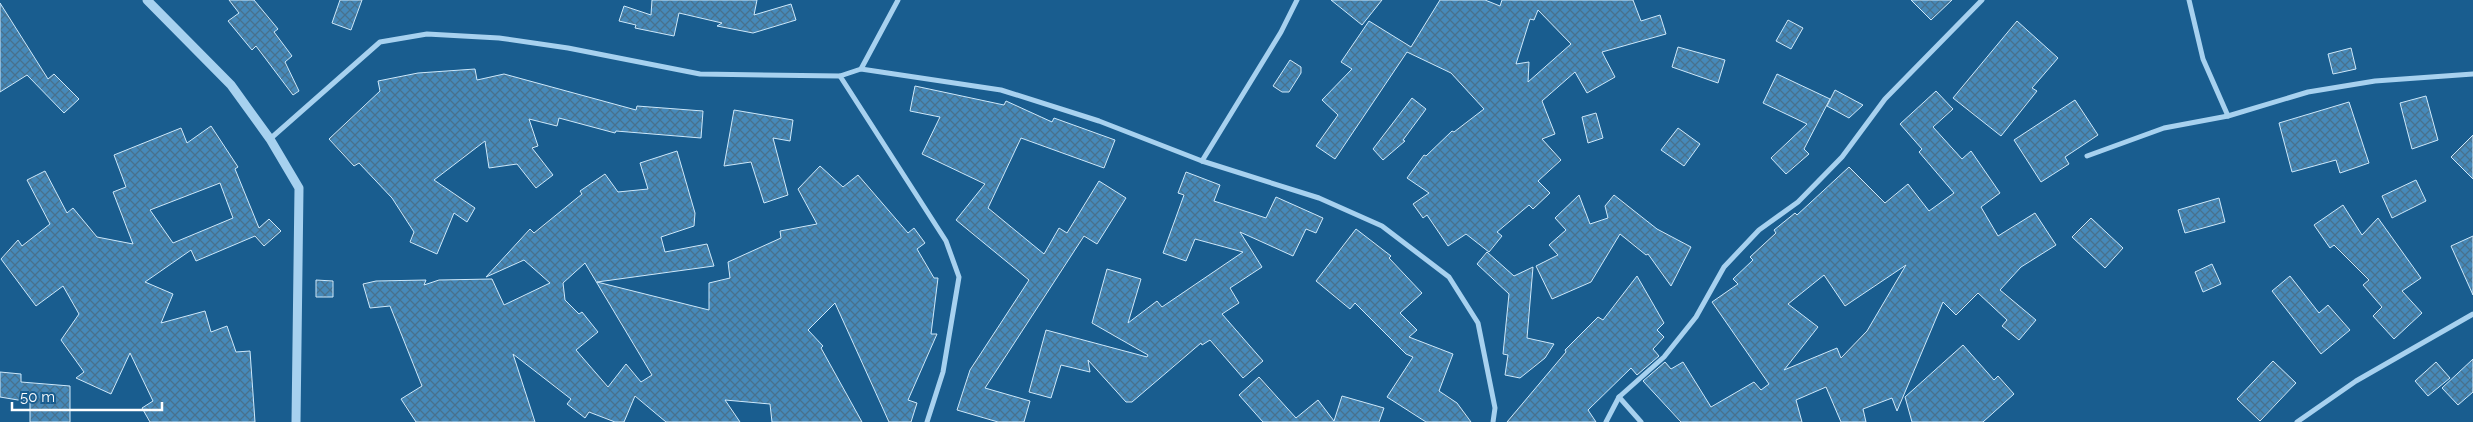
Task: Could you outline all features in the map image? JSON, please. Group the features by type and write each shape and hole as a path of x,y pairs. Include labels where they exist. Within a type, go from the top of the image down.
{"street":[{"path":"147,0 231,85 270,140 300,188 296,422"},
{"path":"861,69 898,0"},
{"path":"1202,161 1281,32 1297,0"},
{"path":"1606,422 1619,397 1664,358 1696,317 1724,267 1759,230 1798,202 1842,157 1885,99 1982,0"},
{"path":"2189,0 2203,59 2228,116"},
{"path":"270,140 380,42 428,34 499,38 568,48 700,74 840,76 861,69 1000,90 1099,121 1202,161 1319,198 1382,226 1449,277 1478,323 1495,408 1493,422"},
{"path":"2087,156 2164,128 2228,116 2308,92 2375,80 2473,74"},
{"path":"840,76 946,241 959,277 944,372 927,422"},
{"path":"2297,422 2356,382 2473,314"},
{"path":"1619,397 1640,422"}],"building":[{"path":"229,0 254,0 278,29 274,32 292,56 285,62 299,91 293,95 256,46 252,50 228,21 239,13"},
{"path":"340,0 362,0 351,30 332,23"},
{"path":"652,0 757,0 754,15 791,4 796,20 753,33 717,26 722,23 679,13 674,36 635,28 636,25 619,21 624,6 651,15"},
{"path":"1331,0 1382,0 1362,25"},
{"path":"1440,0 1485,0 1500,6 1502,0 1633,0 1641,21 1660,15 1666,34 1602,52 1615,77 1587,93 1575,72 1542,101 1555,134 1542,139 1561,160 1538,181 1550,193 1533,209 1529,205 1497,232 1502,236 1489,252 1466,234 1448,246 1427,215 1423,218 1413,204 1429,193 1407,178 1424,155 1426,156 1452,131 1454,132 1484,109 1451,73 1407,52 1335,159 1316,146 1338,115 1322,100 1352,69 1341,62 1369,21 1411,47","holes":["1538,10 1571,44 1528,82 1529,62 1516,64 1530,19 1534,20"]},
{"path":"1911,0 1952,0 1931,20"},
{"path":"0,3 48,79 54,74 79,99 64,113 27,75 0,92"},
{"path":"1788,20 1803,28 1791,49 1776,41"},
{"path":"2017,21 2058,58 2032,88 2037,91 2001,136 1953,98"},
{"path":"1678,47 1725,60 1718,83 1672,67"},
{"path":"2351,48 2356,69 2333,74 2328,54"},
{"path":"1290,60 1301,67 1301,73 1289,92 1282,92 1273,86"},
{"path":"475,69 477,80 504,74 636,110 637,106 703,111 701,138 616,131 615,133 559,118 557,126 529,119 538,146 532,148 553,175 536,188 517,164 489,168 485,141 434,180 475,208 467,222 454,213 437,254 410,242 414,232 392,198 359,163 354,166 329,139 380,91 378,81 418,73"},
{"path":"1777,74 1830,99 1804,149 1809,154 1786,174 1771,158 1807,124 1763,103"},
{"path":"915,86 1004,105 1006,101 1052,122 1054,118 1115,140 1104,168 1021,138 988,208 1044,254 1059,228 1067,233 1099,181 1126,198 1097,244 1084,236 985,388 1030,401 1024,422 998,422 957,410 970,370 1029,280 956,220 985,184 922,154 940,117 910,111"},
{"path":"1835,90 1863,105 1849,118 1827,106"},
{"path":"1936,91 1953,109 1933,127 1962,159 1971,151 2000,193 1981,207 1998,236 2035,213 2056,245 2021,267 2000,290 2036,320 2019,340 2002,326 2007,320 1978,293 1956,315 1943,302 1897,411 1892,398 1863,409 1866,422 1841,422 1826,387 1796,400 1802,422 1681,422 1643,381 1665,362 1671,369 1683,362 1711,407 1754,382 1761,390 1769,384 1712,302 1738,284 1733,279 1753,260 1750,257 1776,233 1774,230 1795,213 1797,215 1849,167 1885,203 1908,184 1929,211 1954,193 1919,152 1922,149 1900,124","holes":["1906,265 1867,331 1841,358 1837,348 1784,370 1818,327 1788,304 1824,275 1845,306"]},
{"path":"2426,96 2438,140 2412,149 2400,103"},
{"path":"1412,98 1426,109 1403,140 1405,141 1383,160 1373,149"},
{"path":"2075,100 2098,135 2065,157 2069,164 2041,182 2014,140"},
{"path":"2349,102 2369,163 2340,173 2336,160 2292,172 2279,123"},
{"path":"734,110 793,120 790,141 773,138 788,195 764,203 751,162 724,166"},
{"path":"1596,113 1603,138 1588,143 1582,117"},
{"path":"211,126 238,167 235,169 259,228 269,219 281,231 264,246 255,236 196,261 191,250 145,282 173,294 161,323 205,311 211,332 227,326 236,352 250,351 255,422 150,422 142,408 153,401 130,353 111,394 76,378 84,372 61,340 79,314 63,286 36,306 1,259 18,240 22,246 50,224 27,180 45,171 67,213 73,208 97,237 133,244 113,192 126,187 114,155 181,128 187,143","holes":["220,183 233,218 173,243 150,210"]},
{"path":"1678,128 1700,144 1684,166 1661,150"},
{"path":"2473,135 2473,179 2451,157"},
{"path":"677,151 695,213 694,226 661,237 665,252 707,244 714,266 597,282 709,310 709,283 730,278 728,262 781,238 780,231 817,224 798,189 820,166 843,187 858,175 908,233 914,228 925,243 917,249 934,278 938,278 931,334 937,334 908,400 917,403 911,422 889,422 835,303 808,330 823,346 821,348 862,422 772,422 770,404 725,400 740,422 666,422 635,396 624,422 615,422 589,412 585,418 567,404 571,399 513,354 535,422 416,422 401,399 422,386 390,306 370,308 363,284 376,281 426,280 424,285 439,280 492,279 504,305 550,283 524,260 486,277 530,229 534,233 582,194 580,191 605,174 618,192 648,189 640,163","holes":["585,263 652,375 641,382 626,364 608,387 576,350 598,332 582,312 579,314 565,300 563,283"]},
{"path":"1186,172 1220,185 1214,201 1266,218 1276,197 1323,218 1316,233 1306,229 1293,256 1240,232 1262,267 1230,288 1239,303 1222,314 1263,361 1243,378 1210,340 1202,345 1201,343 1132,402 1126,402 1088,360 1090,372 1061,365 1051,398 1029,392 1046,330 1147,357 1148,355 1092,323 1107,269 1141,279 1128,323 1157,301 1162,307 1243,252 1195,239 1186,261 1163,253 1184,195 1178,193"},
{"path":"2416,180 2426,201 2392,218 2382,196"},
{"path":"1579,195 1590,224 1608,218 1605,206 1614,195 1657,229 1691,247 1671,286 1648,254 1646,255 1620,234 1591,282 1552,299 1536,266 1558,255 1549,245 1566,230 1555,218"},
{"path":"2219,198 2225,222 2185,233 2178,210"},
{"path":"2343,205 2362,235 2378,218 2421,278 2402,291 2422,313 2394,339 2373,316 2382,307 2363,285 2369,280 2334,245 2330,248 2314,225"},
{"path":"2091,218 2123,248 2105,268 2072,237"},
{"path":"1356,229 1391,256 1389,258 1422,293 1400,313 1417,330 1409,337 1453,354 1439,391 1457,403 1471,422 1426,422 1387,397 1413,357 1406,354 1355,303 1350,309 1316,281"},
{"path":"2473,236 2473,295 2451,246"},
{"path":"1487,252 1514,276 1533,267 1527,338 1554,344 1545,358 1520,378 1505,375 1508,355 1503,354 1509,294 1477,264"},
{"path":"2212,264 2221,284 2203,292 2195,272"},
{"path":"1637,276 1664,323 1657,330 1664,337 1653,349 1659,356 1637,375 1631,368 1588,410 1596,422 1507,422 1566,352 1565,350 1598,317 1603,320"},
{"path":"2290,276 2319,313 2328,305 2350,330 2321,354 2272,291"},
{"path":"316,280 333,281 333,297 316,297"},
{"path":"1963,345 1994,380 1998,376 2014,394 1983,422 1912,422 1905,397"},
{"path":"2473,359 2473,392 2458,405 2442,388"},
{"path":"2273,361 2296,383 2260,421 2237,399"},
{"path":"2436,362 2450,378 2428,396 2415,381"},
{"path":"0,372 21,374 21,382 70,386 70,422 30,422 30,402 0,397"},
{"path":"1259,377 1296,418 1318,400 1334,421 1342,396 1384,408 1379,422 1263,422 1239,395"}]}
